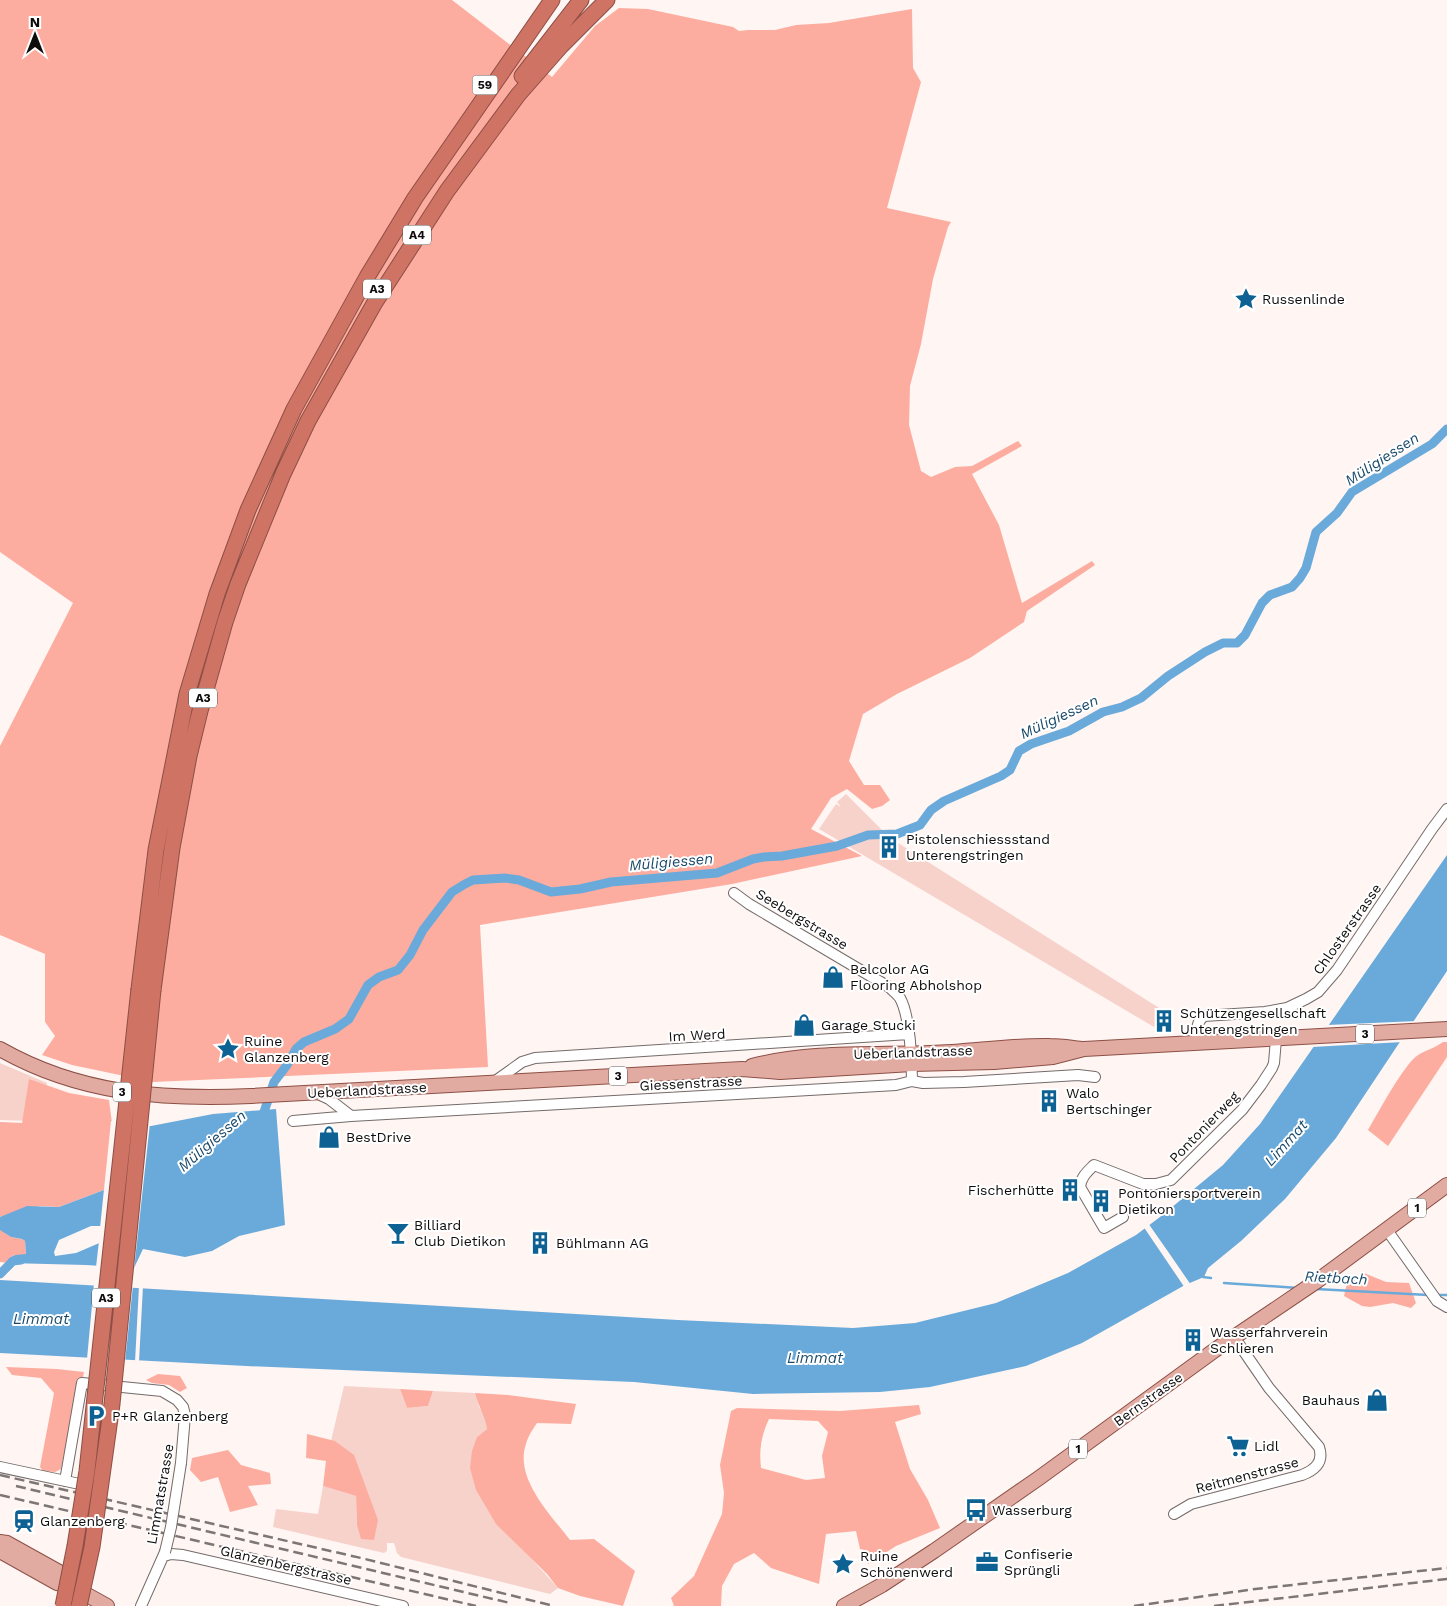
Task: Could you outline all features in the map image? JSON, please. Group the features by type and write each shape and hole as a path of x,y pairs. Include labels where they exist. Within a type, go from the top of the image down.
{"highway":[{"name":"59","path":"435,170 439,153 542,0"},
{"path":"435,170 552,0"},
{"name":"A3","path":"63,1606 87,1471 146,990 189,756 204,693 225,622 252,547 308,421 312,403 331,368 403,246 441,187 486,124 581,0"},
{"name":"A4","path":"308,421 374,304 447,191 518,95 561,46 607,0"},
{"name":"A3","path":"79,1606 92,1547 112,1404 156,850 187,694 217,594 233,550 278,442 312,374 366,277 435,170"}],"main road":[{"name":"Ueberlandstrasse","path":"0,1049 36,1067 62,1077 114,1091 179,1098 315,1093 742,1069 780,1072 1034,1046 1084,1049 1447,1029"},
{"name":"Bernstrasse","path":"844,1606 882,1585 1019,1493 1234,1337 1317,1281 1447,1185"},
{"path":"0,1542 7,1543 61,1572 69,1585"},
{"path":"0,1552 56,1583 69,1585 107,1606"}],"street":[{"name":"Chlosterstrasse","path":"1198,1043 1197,1025 1204,1016 1265,1012 1287,1008 1306,1000 1318,992 1337,970 1447,809"},
{"name":"Seebergstrasse","path":"734,893 749,904 889,986 900,999 909,1034 912,1059"},
{"name":"Im Werd","path":"494,1082 522,1062 535,1058 909,1034"},
{"name":"Pontonierweg","path":"1123,1217 1104,1228 1080,1187 1080,1180 1094,1165 1143,1184 1156,1184 1171,1180 1242,1110 1261,1085 1274,1063 1276,1039"},
{"path":"912,1059 912,1081"},
{"name":"Giessenstrasse","path":"293,1121 350,1116 886,1086 912,1081 923,1083 964,1082 1078,1075 1095,1077"},
{"path":"315,1093 329,1099 350,1116"},
{"path":"1387,1230 1437,1300 1447,1307"},
{"name":"Reitmenstrasse","path":"1174,1514 1191,1504 1312,1472 1319,1464 1321,1457 1319,1447 1269,1388 1234,1337"},
{"name":"Limmatstrasse","path":"65,1481 82,1383 162,1391 177,1400 183,1407 185,1415 181,1462 171,1527 164,1554 141,1606"},
{"path":"0,1467 106,1491"},
{"name":"Glanzenbergstrasse","path":"164,1554 182,1555 403,1606"}],"shaded area":[{"path":"0,0 452,0 552,77 595,26 619,8 648,9 733,27 739,31 775,30 796,25 829,23 912,9 913,68 921,82 887,208 951,222 933,279 921,344 910,386 909,425 921,471 931,477 955,467 972,466 1018,441 1022,446 972,474 999,525 1022,603 1092,561 1095,565 1027,611 1024,622 970,658 897,694 863,714 849,761 864,785 880,785 890,800 882,806 872,809 847,789 831,798 811,829 862,856 732,884 480,925 488,1067 153,1082 72,1065 42,1055 55,1036 45,1022 45,954 0,935 0,746 73,603 0,552"},
{"path":"846,794 890,838 1164,1011 1154,1027 819,829 836,804 841,807 837,802"},
{"path":"1443,1042 1447,1042 1447,1057 1388,1146 1368,1130 1412,1060"},
{"path":"0,1063 47,1083 35,1121 0,1120"},
{"path":"29,1079 69,1093 109,1100 112,1123 104,1190 59,1207 40,1206 0,1217 0,1122 22,1123"},
{"path":"0,1229 11,1237 25,1241 26,1255 15,1255 8,1259 8,1263 0,1262"},
{"path":"1364,1273 1386,1282 1409,1283 1416,1303 1411,1308 1393,1303 1370,1307 1362,1306 1344,1296 1347,1283"},
{"path":"6,1367 84,1372 83,1377 79,1380 61,1469 55,1472 43,1471 40,1467 54,1393 41,1378 12,1375"},
{"path":"158,1374 180,1376 187,1388 180,1392 169,1385 152,1383 146,1380"},
{"path":"344,1386 400,1389 407,1408 428,1406 433,1391 475,1393 479,1407 485,1416 487,1429 477,1437 526,1553 558,1588 550,1594 401,1557 397,1553 394,1543 387,1543 387,1551 384,1553 273,1527 276,1509 318,1514 323,1486 356,1496 357,1525 374,1540 335,1441 331,1441"},
{"path":"400,1389 433,1391 428,1406 407,1408"},
{"path":"475,1393 508,1395 576,1404 571,1424 537,1423 529,1435 526,1444 525,1470 536,1495 570,1540 594,1539 635,1571 623,1606 580,1596 558,1588 547,1574 496,1524 476,1490 470,1468 472,1451 477,1437 487,1429"},
{"path":"919,1405 921,1414 895,1422 910,1469 928,1500 940,1528 896,1546 868,1564 869,1551 860,1549 856,1531 826,1534 819,1584 771,1568 754,1553 734,1564 722,1586 721,1606 674,1606 671,1598 694,1576 722,1514 724,1493 720,1465 731,1411 737,1408 840,1411","holes":["769,1419 818,1421 828,1432 822,1456 825,1478 806,1480 761,1468 761,1443"]},
{"path":"307,1434 335,1441 354,1455 378,1520 374,1540 361,1539 357,1525 356,1496 323,1486 326,1461 306,1458"},
{"path":"228,1450 241,1465 270,1473 271,1484 248,1486 258,1505 230,1512 218,1477 201,1482 190,1470 192,1458"}],"water":[{"name":"Limmat","path":"1447,855 1447,971 1336,1138 1285,1199 1241,1241 1208,1268 1204,1277 1185,1285 1082,1343 1026,1366 930,1387 880,1392 753,1394 634,1382 246,1366 0,1353 0,1280 678,1320 853,1328 915,1323 996,1303 1068,1273 1136,1235 1223,1165 1260,1124"},
{"path":"276,1109 285,1225 239,1236 212,1251 185,1257 143,1249 134,1268 8,1263 8,1259 15,1255 26,1254 25,1241 11,1237 0,1230 0,1217 27,1206 59,1207 104,1190 112,1123 151,1126 213,1114","holes":["91,1226 117,1226 104,1241 76,1253 55,1256 54,1252 59,1240"]}],"pier":[{"path":"1417,1021 1403,1042 1312,1047 1327,1025"},
{"path":"111,1121 150,1123 134,1270 96,1267 99,1241 114,1239 115,1229 100,1228"},
{"path":"1148,1223 1191,1285 1185,1288 1143,1226"},
{"path":"94,1283 133,1285 125,1362 87,1359"},
{"path":"139,1286 143,1286 139,1362 135,1362"}],"waterway":[{"name":"Müligiessen","path":"258,1119 263,1115 274,1082 296,1049 304,1042 335,1029 349,1019 368,985 379,977 398,970 410,955 423,930 452,892 465,884 473,880 505,878 519,880 551,892 580,889 611,882 717,873 753,859 837,846 868,835 897,834 920,825 931,810 944,801 1001,776 1010,770 1019,751 1031,744 1069,731 1103,712 1122,707 1141,698 1168,676 1205,652 1223,643 1237,643 1245,635 1262,603 1270,595 1292,587 1300,578 1306,568 1316,532 1337,513 1352,492 1432,444 1447,429"},
{"name":"Müligiessen","path":"0,1274 13,1261 21,1260"},
{"name":"Rietbach","path":"1203,1277 1211,1278"},
{"name":"Rietbach","path":"1224,1283 1298,1288"},
{"name":"Rietbach","path":"1316,1289 1428,1295"},
{"name":"Rietbach","path":"1436,1295 1447,1295"}],"railway":[{"path":"0,1475 361,1558 554,1606"},
{"path":"16,1486 510,1603"},
{"path":"0,1495 476,1606"},
{"path":"1134,1606 1255,1589 1447,1568"},
{"path":"1214,1606 1447,1579"}],"place":[{"name":"Russenlinde","path":"1246,299"},
{"name":"Pistolenschiessstand Unterengstringen","path":"889,847"},
{"name":"Belcolor AG Flooring Abholshop","path":"833,977"},
{"name":"Schützengesellschaft Unterengstringen","path":"1164,1021"},
{"name":"Garage Stucki","path":"804,1025"},
{"name":"Ruine Glanzenberg","path":"228,1049"},
{"name":"Walo Bertschinger","path":"1049,1101"},
{"name":"BestDrive","path":"329,1137"},
{"name":"Fischerhütte","path":"1070,1190"},
{"name":"Pontoniersportverein Dietikon","path":"1101,1201"},
{"name":"Billiard Club Dietikon","path":"398,1233"},
{"name":"Bühlmann AG","path":"540,1243"},
{"name":"Wasserfahrverein Schlieren","path":"1193,1340"},
{"name":"Bauhaus","path":"1377,1400"},
{"name":"P+R Glanzenberg","path":"96,1416"},
{"name":"Lidl","path":"1238,1446"},
{"name":"Wasserburg","path":"976,1510"},
{"name":"Glanzenberg","path":"24,1521"},
{"name":"Confiserie Sprüngli","path":"987,1562"},
{"name":"Ruine Schönenwerd","path":"843,1564"}]}
